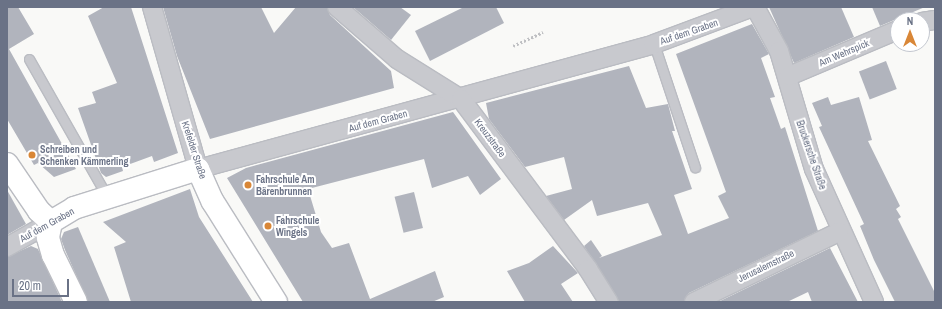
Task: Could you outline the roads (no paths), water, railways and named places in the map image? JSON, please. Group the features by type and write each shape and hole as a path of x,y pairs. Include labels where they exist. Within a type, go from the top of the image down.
{"street":[{"name":"Krefelder Straße","path":"152,7 198,170 214,202 276,302"},
{"name":"Kreuzstraße","path":"337,7 397,59 460,99 584,263 609,302"},
{"name":"Auf dem Graben","path":"7,247 74,208 198,170 460,99 479,89 654,44 754,7"},
{"name":"Bruckersche Straße","path":"754,7 789,76 801,129 840,232 874,302"},
{"name":"Am Wehrspick","path":"789,76 890,33"},
{"path":"7,164 35,206 51,222 48,238 53,255 76,302"},
{"name":"Jerusalemstraße","path":"694,302 840,232"}],"lane":[{"path":"654,44 695,167"},
{"path":"29,59 108,198"}],"place":[{"name":"Schreiben und Schenken Kämmerling","path":"32,155"},
{"name":"Fahrschule Am Bärenbrunnen","path":"248,185"},
{"name":"Fahrschule Wingels","path":"268,226"}]}
